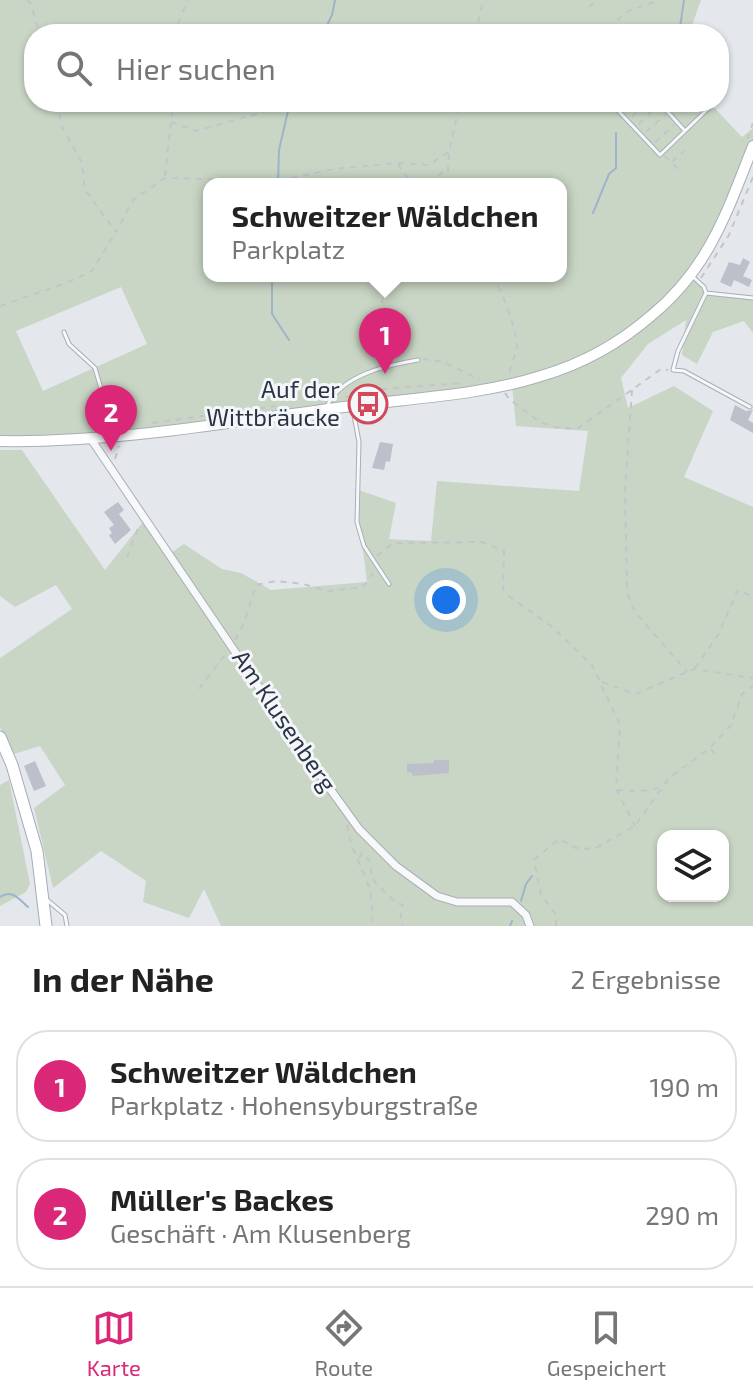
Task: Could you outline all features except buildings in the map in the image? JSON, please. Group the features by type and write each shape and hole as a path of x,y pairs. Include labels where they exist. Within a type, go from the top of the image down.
{"main road":[{"path":"0,441 91,439 328,405 353,410 501,386 545,375 598,353 654,314 695,279 722,224 748,149"},
{"path":"0,737 12,765 37,851 46,926"}],"street":[{"name":"Am Klusenberg","path":"91,439 349,816 396,866 437,896 457,902 512,902 526,915 530,926"}],"lane":[{"path":"622,114 660,155 705,112"},
{"path":"669,113 685,131"},
{"path":"695,279 706,293 753,298"},
{"path":"706,293 678,351 673,370 698,378 750,407"},
{"path":"64,332 69,344 95,368 118,436"},
{"path":"328,405 338,390 381,366 418,360"},
{"path":"353,410 359,442 357,522 364,546 389,584"},
{"path":"43,896 65,915 67,926"}],"path":[{"path":"27,0 36,24"},
{"path":"177,24 188,0"},
{"path":"478,24 483,0"},
{"path":"589,7 597,0"},
{"path":"613,24 628,11 660,0"},
{"path":"59,112 63,129 82,163 85,190 116,232"},
{"path":"165,178 172,112"},
{"path":"171,122 196,131 264,112"},
{"path":"447,178 458,112"},
{"path":"628,120 636,112"},
{"path":"635,127 651,112"},
{"path":"642,135 669,113"},
{"path":"651,146 677,122"},
{"path":"748,149 753,123"},
{"path":"671,163 684,151"},
{"path":"292,178 333,169 398,163 428,165 449,152"},
{"path":"662,153 678,169"},
{"path":"398,163 409,178"},
{"path":"436,178 447,168"},
{"path":"695,279 729,235 753,177"},
{"path":"0,306 92,271 133,200 165,178 203,179"},
{"path":"381,366 380,323 384,282"},
{"path":"495,282 508,311 517,346 509,366 510,376"},
{"path":"328,405 383,389 415,389 481,380 444,362 418,360"},
{"path":"501,386 509,399 540,422 569,430 590,422 661,369 673,370"},
{"path":"632,390 625,491 627,587 636,613 687,672"},
{"path":"142,424 277,406"},
{"path":"307,421 353,410"},
{"path":"110,466 117,452 118,436"},
{"path":"127,557 143,513"},
{"path":"374,559 393,543 482,542 504,551 503,589 506,594 551,626 592,665 620,725 616,789 635,826"},
{"path":"199,689 232,645 244,623 256,585 276,581 328,591 351,589 363,587 378,565"},
{"path":"599,682 635,694 694,669 718,635 738,590 753,597"},
{"path":"694,669 753,678"},
{"path":"556,926 556,914 541,895 534,860 559,839 576,848 594,849 635,826 648,811 660,787 710,748 731,725 742,694 753,686"},
{"path":"710,748 716,755"},
{"path":"616,789 641,791 660,787"},
{"path":"349,816 346,822 349,840 373,903 373,926"},
{"path":"358,859 364,854 371,862 374,883 396,903 403,905 400,920 403,926"}],"green space":[{"path":"0,0 701,0 693,24 24,24 24,112 718,112 742,137 753,128 753,146 692,276 706,293 753,298 753,333 744,321 713,332 697,364 682,355 686,320 648,344 621,378 628,408 674,386 713,411 684,477 753,507 753,926 221,926 204,889 189,918 143,902 146,881 101,851 53,888 34,808 65,785 40,746 14,754 0,727 0,658 72,609 56,585 15,607 0,596 0,450 22,450 105,570 146,518 169,554 184,544 222,569 241,573 271,590 367,582 356,489 396,503 389,539 431,541 437,481 579,491 588,431 516,426 512,385 116,436 0,441","holes":["121,287 147,344 43,391 16,331"]},
{"path":"9,780 30,884 26,892 0,906 0,785"}],"waterway":[{"path":"328,24 335,0"},
{"path":"680,24 684,0"},
{"path":"278,178 279,150 288,112"},
{"path":"593,213 609,174 616,168 616,133"},
{"path":"272,282 272,314 289,340"},
{"path":"521,901 532,876"},
{"path":"0,897 12,895 28,907"},
{"path":"510,926 512,921"}],"place":[{"name":"Schweitzer Wäldchen","path":"385,374"},
{"name":"Auf der Wittbräucke","path":"368,404"},
{"name":"Müller's Backes","path":"111,451"}]}
